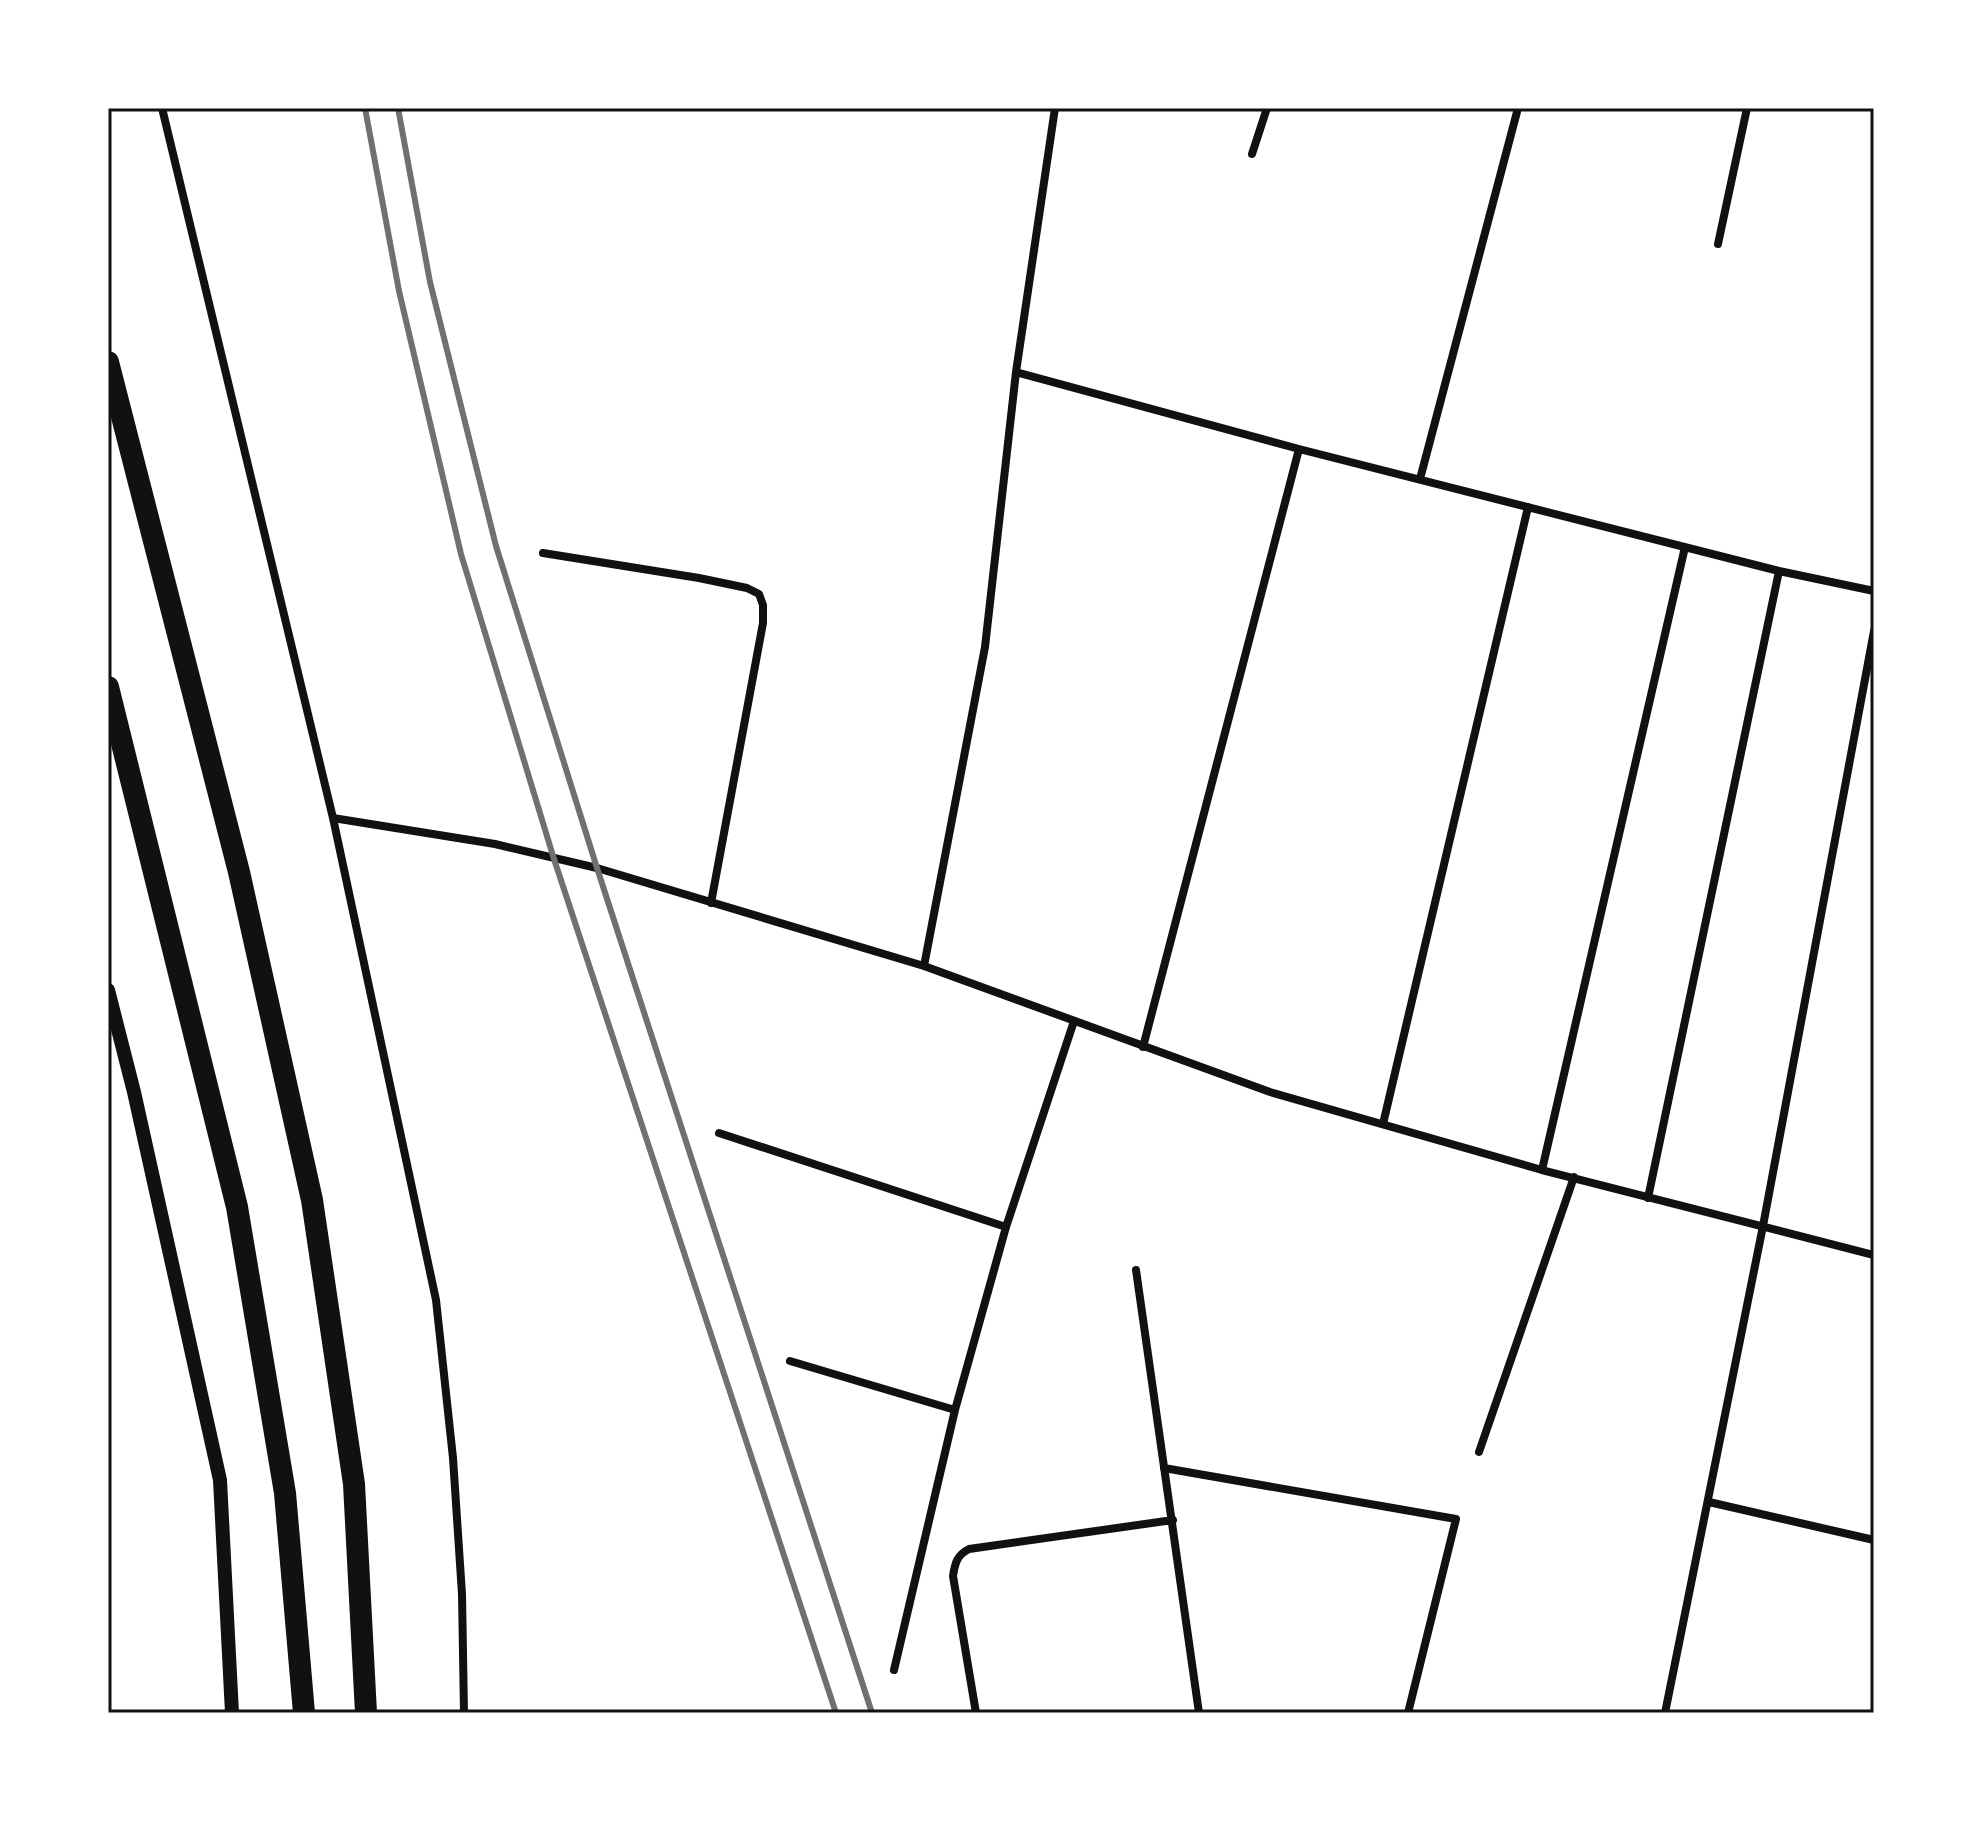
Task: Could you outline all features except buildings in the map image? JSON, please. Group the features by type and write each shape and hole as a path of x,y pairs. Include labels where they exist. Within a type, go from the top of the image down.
{"highway":[{"path":"108,362 239,872 312,1200 354,1484 366,1713"},
{"path":"108,687 237,1207 285,1493 304,1713"}],"street":[{"path":"162,108 333,818 436,1300 453,1458 462,1594 464,1713"},
{"path":"924,966 985,647 1016,372 1055,108"},
{"path":"1252,154 1267,108"},
{"path":"1420,479 1518,108"},
{"path":"1718,244 1747,108"},
{"path":"1016,372 1299,449 1779,571 1874,591"},
{"path":"1143,1047 1299,449"},
{"path":"1383,1124 1528,507"},
{"path":"1542,1170 1685,547"},
{"path":"543,553 699,578 747,588 759,594 763,605 763,623 711,903"},
{"path":"1648,1198 1779,571"},
{"path":"1665,1713 1763,1226 1874,631"},
{"path":"333,818 495,844 597,868 924,966 1270,1092 1542,1170 1874,1255"},
{"path":"108,990 134,1092 220,1480 232,1713"},
{"path":"894,1670 955,1410 1006,1227 1074,1021"},
{"path":"719,1133 1006,1227"},
{"path":"1479,1452 1574,1177"},
{"path":"1136,1270 1199,1713"},
{"path":"790,1361 955,1410"},
{"path":"1164,1468 1456,1519 1408,1713"},
{"path":"1709,1502 1874,1540"},
{"path":"976,1713 953,1576 961,1552 1173,1520"}],"railway":[{"path":"365,108 399,291 461,554 554,859 836,1713"},
{"path":"398,108 430,282 496,546 597,868 872,1713"}]}
